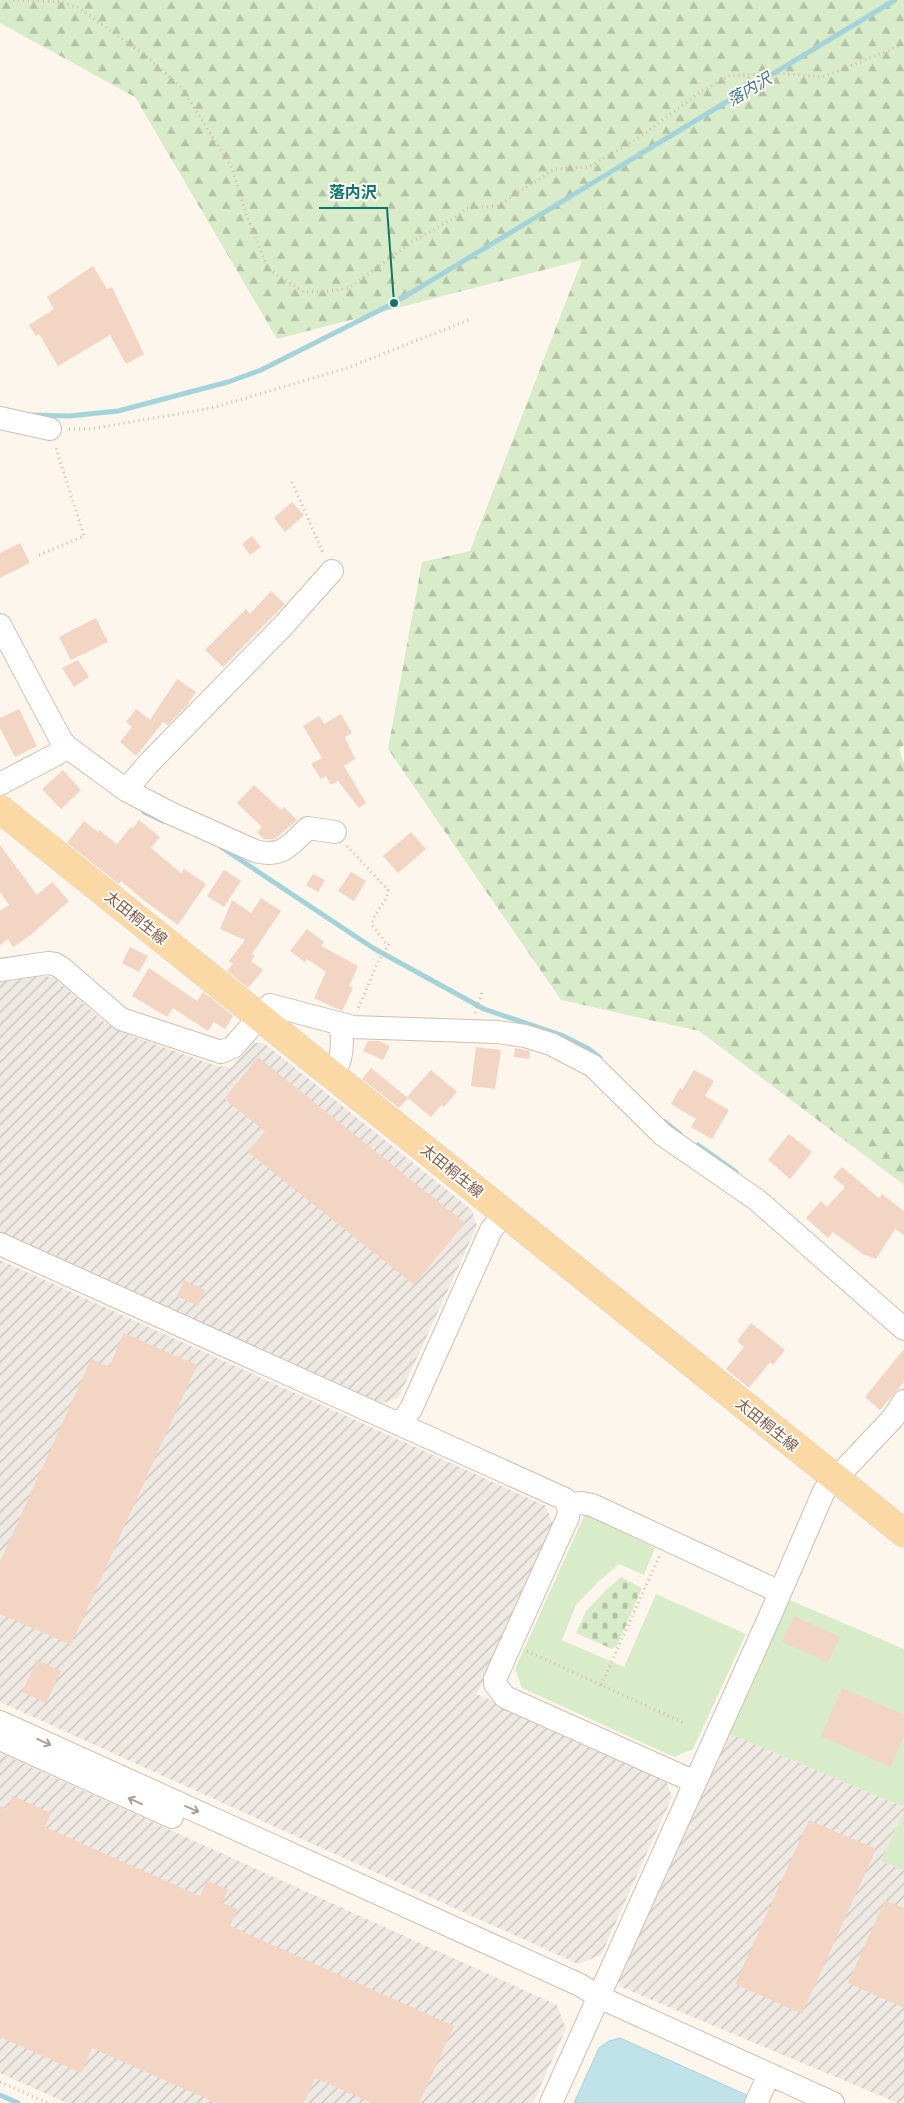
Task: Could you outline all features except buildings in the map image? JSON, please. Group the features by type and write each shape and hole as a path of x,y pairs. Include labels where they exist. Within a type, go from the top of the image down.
{"main road":[{"name":"太田桐生線","path":"0,809 904,1533"}],"street":[{"path":"0,418 50,429"},
{"path":"126,790 149,763 275,634 332,571"},
{"path":"0,625 61,740 62,750"},
{"path":"62,750 126,790 170,814 267,854 281,851 308,828 335,832"},
{"path":"0,794 0,785 62,750"},
{"path":"0,970 48,963 55,964 120,1018 221,1052 233,1047 270,1005 347,1025 498,1032 526,1036 551,1044 592,1066 663,1135 757,1200 904,1329"},
{"path":"334,1075 340,1059 347,1025"},
{"path":"400,1424 410,1409 492,1230 505,1213"},
{"path":"0,1244 565,1499 568,1504 568,1518 495,1679 497,1688 505,1697 696,1782"},
{"path":"551,2103 696,1782 824,1491 899,1409"},
{"path":"568,1504 582,1503 592,1505 780,1592"},
{"path":"0,1722 580,1985 598,1997 833,2103"},
{"path":"0,1739 268,1861 346,1889 575,1992 598,1997"},
{"path":"756,2103 769,2075"}],"path":[{"path":"13,0 61,2 79,8 146,56 181,86 232,168 246,214 268,269 304,292 348,288 412,242 454,218 467,208 498,206 554,169 589,167 640,137 702,91 729,76 784,74 823,77 904,44"},
{"path":"39,555 84,536 50,429 90,429 212,408 347,368 469,320"},
{"path":"292,482 332,571"},
{"path":"335,832 388,890 387,900 373,917 372,925 385,942 389,944 377,963 356,1013 347,1025"},
{"path":"475,1012 482,992"},
{"path":"601,1685 668,1539"},
{"path":"510,1644 684,1722"},
{"path":"0,2082 48,2103"}],"shaded area":[{"path":"41,975 55,978 105,1023 126,1034 220,1067 231,1068 253,1043 264,1043 472,1210 477,1226 399,1397 380,1404 0,1234 0,981"},
{"path":"0,1260 546,1506 553,1525 477,1694 665,1779 672,1797 601,1955 578,1964 0,1702"},
{"path":"725,1732 904,1807 904,1811 881,1861 904,1871 904,2103 898,2103 621,1987 616,1978"},
{"path":"0,1753 557,2005 566,2029 533,2103 67,2103 0,2073"}],"green space":[{"path":"0,0 904,0 904,745 899,749 904,763 904,1185 699,1031 561,1000 388,749 422,562 470,551 582,260 277,339 135,97 0,23"},
{"path":"585,1514 655,1548 644,1575 619,1564 598,1582 576,1605 562,1640 624,1667 656,1594 746,1634 693,1749 674,1757 522,1688 515,1669"},
{"path":"621,1577 642,1588 617,1646 612,1649 576,1633 586,1611"},
{"path":"785,1598 904,1649 904,1807 725,1732"},
{"path":"904,1811 904,1871 881,1861"}],"water":[{"path":"620,2038 751,2097 747,2103 574,2103 599,2048 609,2041"}],"waterway":[{"name":"落内沢","path":"32,415 69,416 118,411 228,382 261,370 394,303 895,0"},
{"path":"144,812 163,821"},
{"path":"221,847 373,948 484,1009 561,1035 589,1049 600,1058"},
{"path":"665,1122 680,1134"},
{"path":"698,1145 736,1172"},
{"path":"0,2095 18,2103"}],"place":[{"name":"落内沢","path":"394,303"}]}
